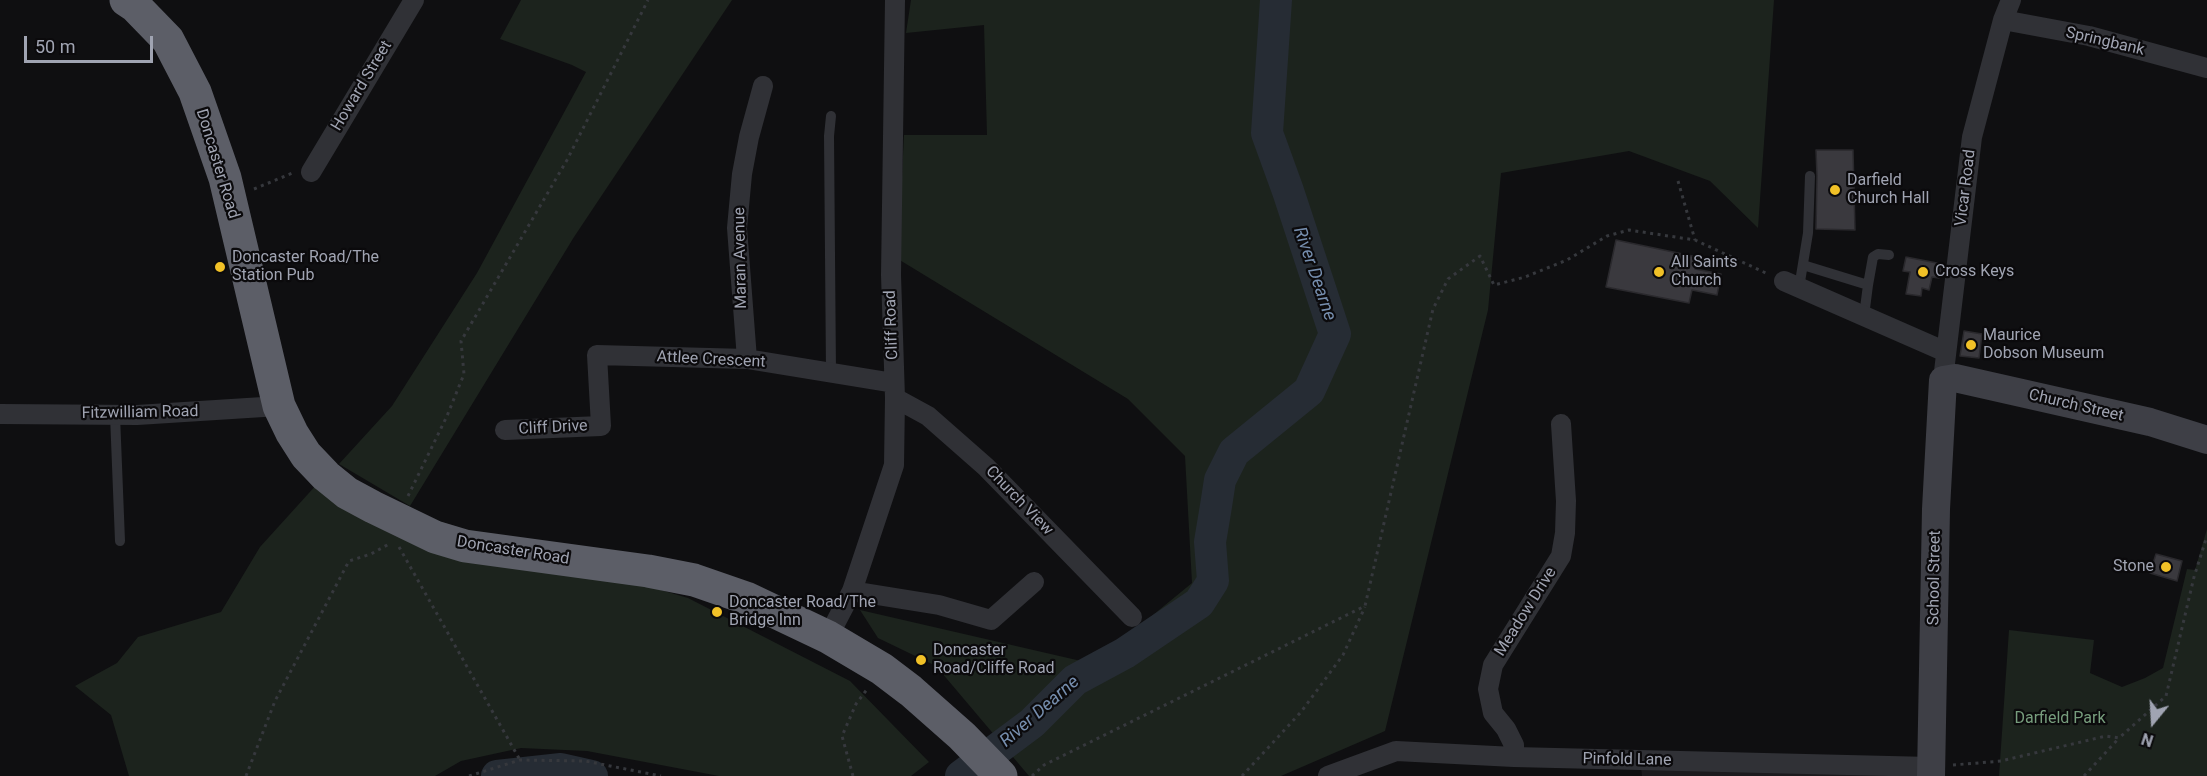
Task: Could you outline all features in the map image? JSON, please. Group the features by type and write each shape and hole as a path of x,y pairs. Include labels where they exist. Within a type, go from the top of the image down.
{"highway":[{"name":"Doncaster Road","path":"133,2 168,40 195,92 230,199 279,406 306,455 326,476 347,493 397,520 435,537 465,546 648,571 694,580 746,598 828,637 882,669 962,736 1001,776"}],"street":[{"name":"Howard Street","path":"314,168 414,0"},
{"name":"Cliff Road","path":"828,637 852,591 894,465 895,391 891,274 895,0"},
{"name":"Vicar Road","path":"1943,380 1972,137 2003,20 2011,0"},
{"name":"Springbank","path":"2003,20 2089,36 2207,68"},
{"name":"Maran Avenue","path":"747,359 737,228 744,165 763,86"},
{"path":"1791,285 1946,352"},
{"name":"Attlee Crescent","path":"601,426 597,355 747,359 831,373 895,391"},
{"name":"Church Street","path":"1943,380 1955,378 2115,414 2150,422 2207,440"},
{"name":"School Street","path":"1931,771 1936,509 1943,380"},
{"name":"Church View","path":"895,391 928,416 986,467 1132,617"},
{"name":"Fitzwilliam Road","path":"0,414 115,415 279,406"},
{"name":"Meadow Drive","path":"1514,757 1514,745 1506,729 1493,713 1488,689 1493,665 1561,556 1565,533 1566,501 1561,424"},
{"name":"Cliff Drive","path":"506,430 601,426"},
{"path":"852,591 939,605 991,620 1034,582"},
{"name":"Pinfold Lane","path":"1328,776 1396,751 1931,771"}],"lane":[{"path":"831,116 829,136 831,373"},
{"path":"1791,285 1803,265 1808,233 1810,176"},
{"path":"1864,316 1873,257 1878,254 1889,255"},
{"path":"1803,265 1868,285"},
{"path":"115,415 120,541"}],"path":[{"path":"397,520 447,416 464,374 461,341 567,160 648,0"},
{"path":"230,199 314,168"},
{"path":"1678,181 1695,240"},
{"path":"1242,776 1301,712 1343,655 1365,606 1433,309 1448,279 1480,256 1494,285 1525,277 1567,260 1607,236 1629,230 1695,240 1791,285"},
{"path":"2084,776 2119,738 2166,696 2194,577 2207,536"},
{"path":"246,776 275,701 349,561 371,554 395,540 520,760"},
{"path":"1032,776 1044,765 1365,606"},
{"path":"853,776 842,736 856,704 882,669"},
{"path":"1931,771 2001,761 2106,736 2119,738"},
{"path":"469,776 520,760 585,761 661,776"}],"shaded area":[{"path":"1641,766 1917,776 1642,776"}],"green space":[{"path":"521,0 732,0 574,237 410,506 339,464 392,406 477,273 586,72 500,39"},
{"path":"911,0 1774,0 1758,228 1710,181 1629,151 1501,173 1488,310 1385,731 1281,776 1029,776 936,666 878,638 860,610 1081,661 1131,633 1192,583 1185,456 1128,399 898,259 904,135 987,135 984,25 906,33"},
{"path":"318,483 688,598 850,681 929,762 911,776 719,776 587,751 521,748 461,761 435,776 129,776 111,715 75,686 117,663 138,637 221,612 260,547"},
{"name":"Darfield Park","path":"2207,529 2207,776 1999,776 2009,630 2094,640 2090,673 2122,687 2145,678 2163,668 2187,569 2195,570"}],"building":[{"name":"Darfield Church Hall","path":"1816,150 1853,150 1855,230 1816,229"},
{"name":"All Saints Church","path":"1616,240 1697,257 1695,269 1721,274 1717,295 1692,290 1689,303 1606,287"},
{"path":"1906,257 1942,264 1939,278 1932,277 1929,290 1922,288 1921,296 1906,294 1910,272 1903,271"},
{"name":"Maurice Dobson Museum","path":"1964,331 1982,334 1979,358 1960,356"},
{"name":"Stone","path":"2156,554 2182,561 2177,581 2150,573"}],"waterway":[{"name":"River Dearne","path":"961,776 1032,723 1075,680 1125,653 1199,603 1213,581 1210,542 1220,480 1234,452 1309,391 1335,334 1267,133 1276,0"},
{"name":"River Dearne","path":"497,776 561,769 592,776"}],"place":[{"name":"Darfield Church Hall","path":"1835,190"},
{"name":"Doncaster Road/The Station Pub","path":"220,267"},
{"name":"All Saints Church","path":"1659,272"},
{"name":"Cross Keys","path":"1923,272"},
{"name":"Maurice Dobson Museum","path":"1971,345"},
{"name":"Stone","path":"2166,567"},
{"name":"Doncaster Road/The Bridge Inn","path":"717,612"},
{"name":"Doncaster Road/Cliffe Road","path":"921,660"}]}
